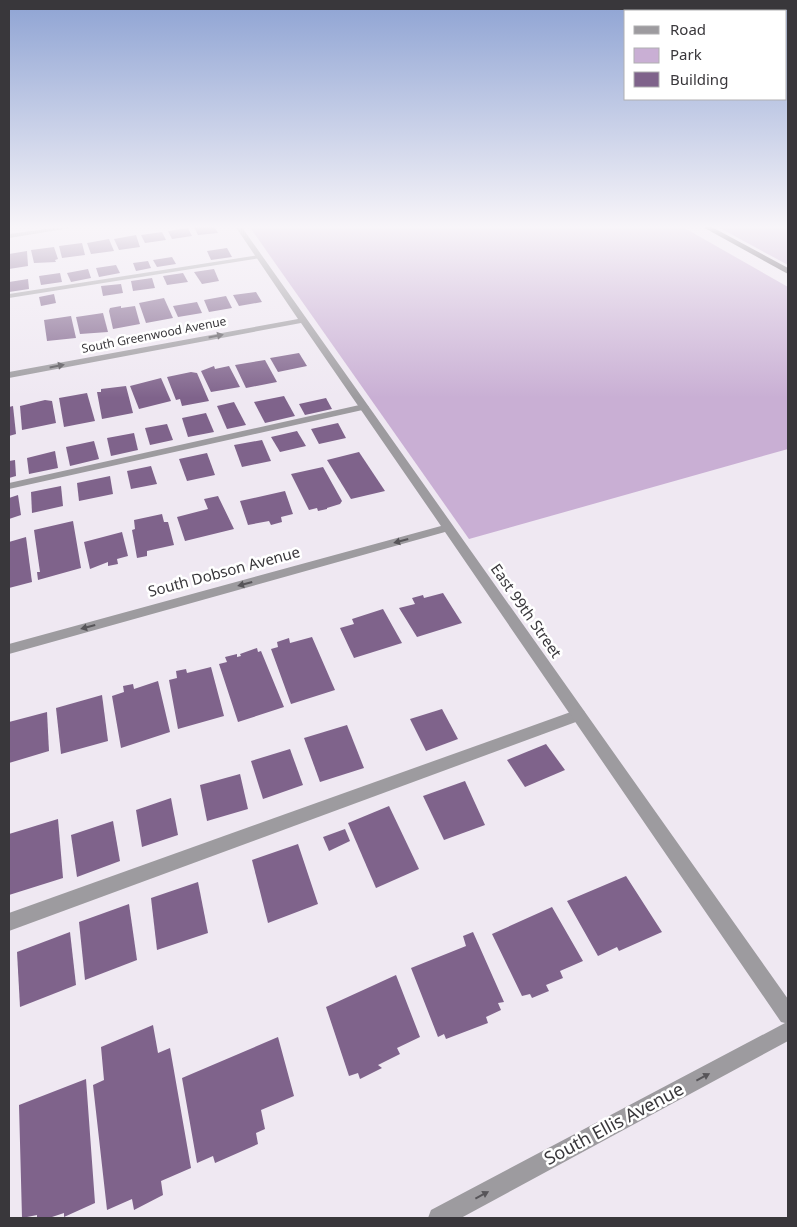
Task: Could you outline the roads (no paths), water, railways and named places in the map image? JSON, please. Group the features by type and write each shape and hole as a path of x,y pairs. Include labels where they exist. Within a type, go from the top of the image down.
{"street":[{"path":"9,296 89,283"},
{"name":"East 99th Street","path":"279,283 788,1015"},
{"name":"South Greenwood Avenue","path":"9,375 304,320"},
{"path":"9,486 364,407"},
{"name":"South Dobson Avenue","path":"9,648 448,528"},
{"path":"9,922 579,715"},
{"name":"South Ellis Avenue","path":"440,1218 788,1031"}]}
